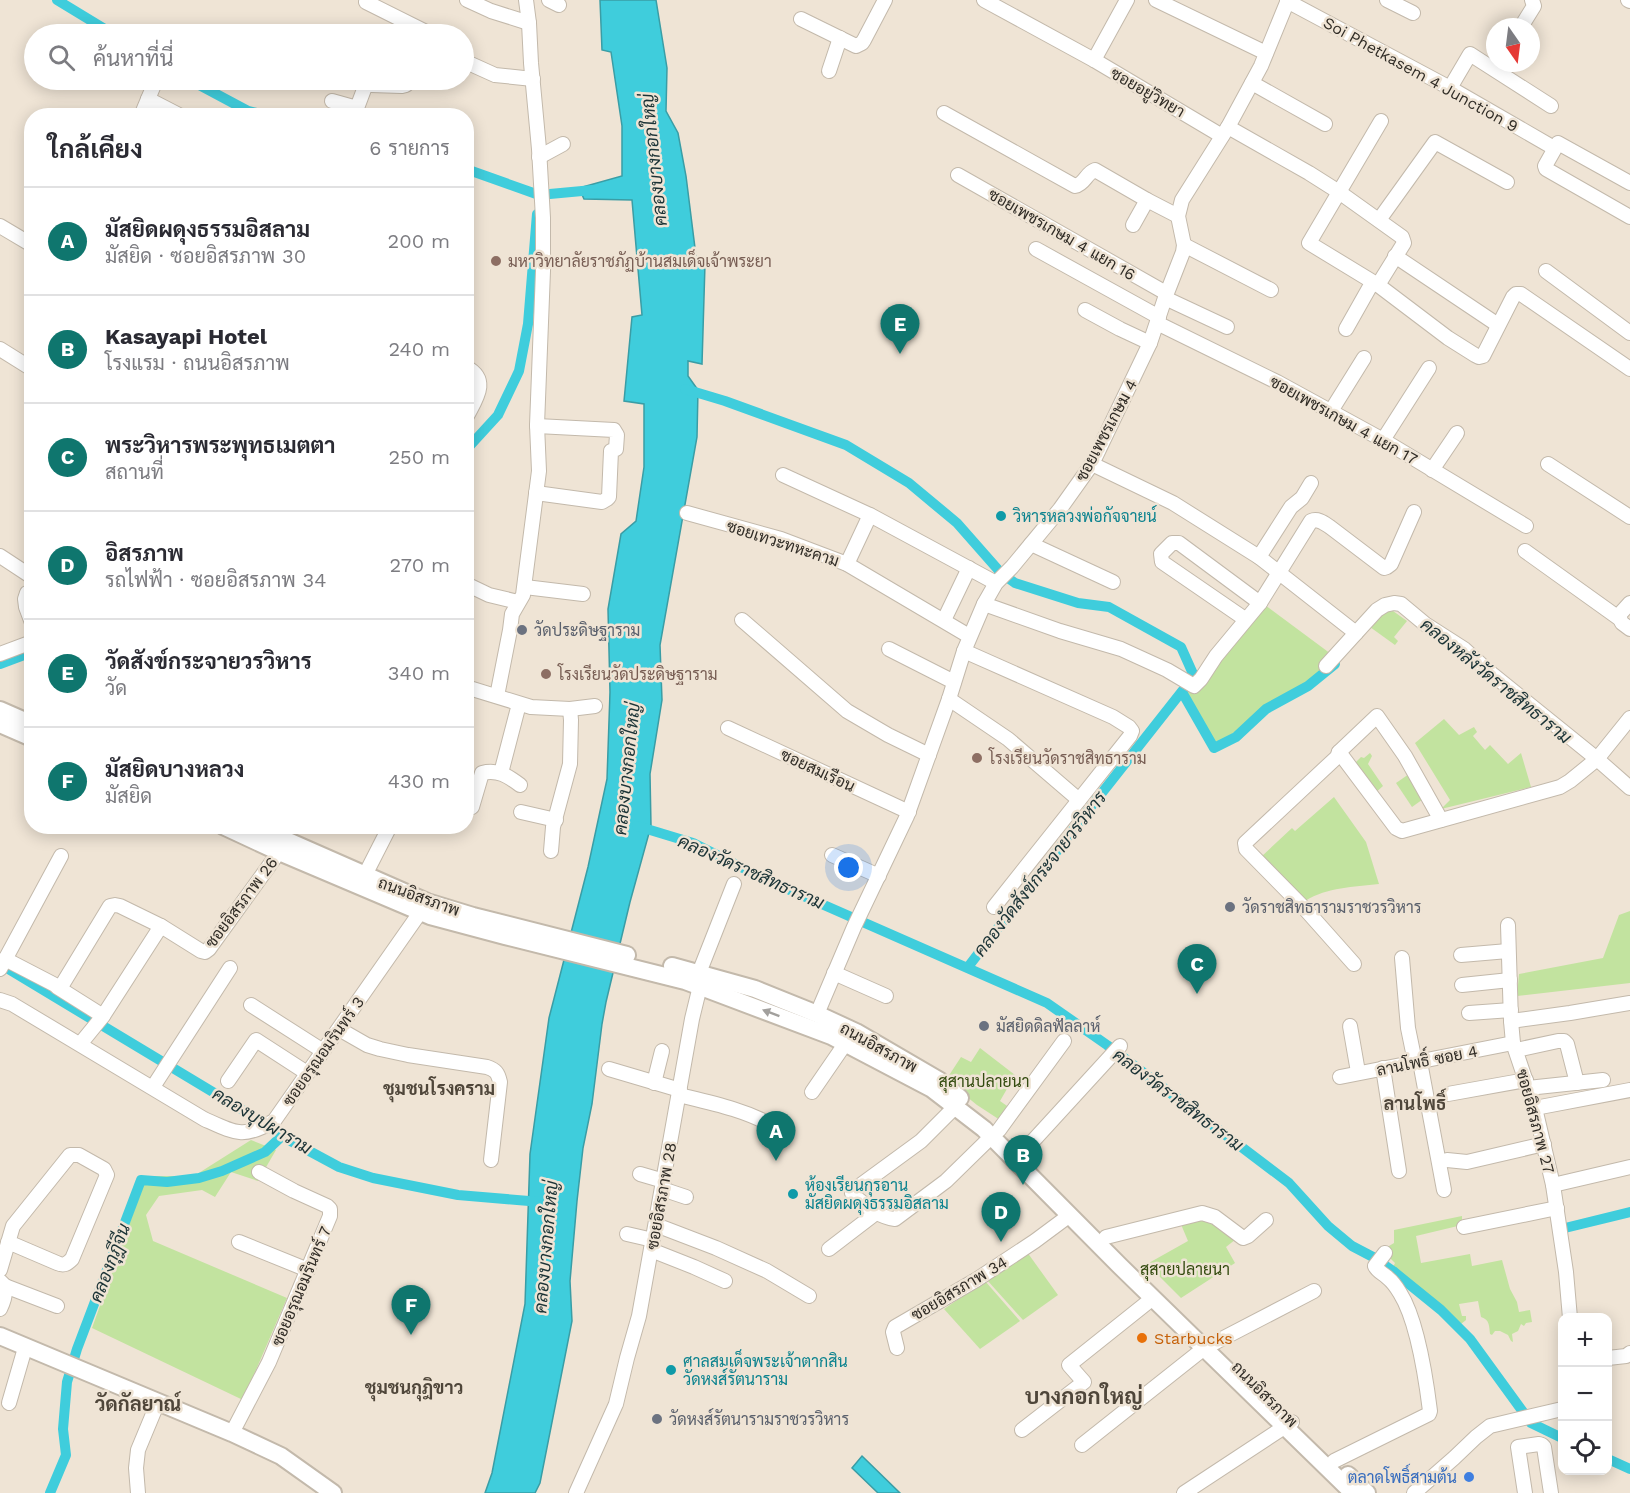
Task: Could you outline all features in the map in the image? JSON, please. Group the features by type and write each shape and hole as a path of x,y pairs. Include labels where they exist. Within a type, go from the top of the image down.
{"main road":[{"path":"0,710 24,720"},
{"path":"0,724 24,734"},
{"path":"246,834 283,847 424,907"},
{"name":"ถนนอิสรภาพ","path":"265,834 283,847 364,875 424,907 694,978 755,989 813,1021 856,1032 940,1081 995,1133 1022,1153 1210,1344"},
{"path":"813,1021 845,1044 932,1089 984,1129 995,1133 1070,1215 1154,1298 1210,1344 1353,1493"},
{"path":"0,1336 232,1433 281,1456 304,1470 333,1493"},
{"name":"ถนนอิสรภาพ","path":"1289,1425 1334,1461 1367,1493"}],"street":[{"path":"466,0 529,23"},
{"path":"497,696 512,614 524,595 538,471 537,426 543,271 539,157 526,0"},
{"path":"801,19 856,46 862,43 885,0"},
{"name":"ซอยอยู่วิทยา","path":"984,0 1225,131 1309,173 1402,237 1404,243 1395,256"},
{"path":"1094,60 1127,0"},
{"path":"1156,0 1266,53"},
{"path":"1387,0 1413,13"},
{"path":"1527,18 1534,6 1532,0"},
{"path":"1271,290 1184,245 1178,216 1182,200 1252,83 1288,1"},
{"name":"Soi Phetkasem 4 Junction 9","path":"1288,1 1450,88 1554,148 1558,143 1562,144 1630,183"},
{"path":"366,2 410,24"},
{"path":"829,71 840,38"},
{"path":"1450,88 1470,54 1551,106"},
{"path":"474,66 495,75 533,79"},
{"path":"1252,83 1324,124"},
{"path":"144,108 152,90"},
{"path":"332,101 357,108 360,90"},
{"path":"148,99 165,108"},
{"path":"944,113 1075,186 1082,183 1095,170 1178,216"},
{"path":"1381,121 1309,243 1375,284 1474,355 1483,356 1513,297 1521,294 1630,369"},
{"path":"1379,220 1435,142 1507,182"},
{"path":"539,157 563,144"},
{"path":"1554,148 1545,166 1546,169 1630,217"},
{"name":"ซอยเพชรเกษม 4 แยก 16","path":"958,175 1166,295 1227,327"},
{"path":"1133,225 1147,200"},
{"path":"0,226 24,240"},
{"name":"ซอยเพชรเกษม 4","path":"813,1021 854,927 909,812 969,636 984,604 999,580 1060,509 1092,464 1150,343 1184,245"},
{"name":"ซอยเพชรเกษม 4 แยก 17","path":"1036,249 1158,320 1383,440 1526,526"},
{"path":"1346,329 1395,256 1498,326"},
{"path":"1546,271 1630,333"},
{"path":"1085,310 1150,343"},
{"path":"0,349 24,361"},
{"path":"1331,411 1365,358"},
{"path":"1383,440 1429,368"},
{"path":"474,371 478,377 480,389 474,401"},
{"path":"536,493 604,501 609,497 611,451 617,446 617,432 614,430 537,426"},
{"path":"1432,470 1457,433"},
{"path":"1092,464 1173,503 1259,557 1356,633"},
{"path":"1548,464 1630,517"},
{"path":"783,475 870,515 969,568 999,580"},
{"path":"1259,557 1291,507 1302,498 1311,483"},
{"path":"984,604 1060,631 1121,649 1195,686 1216,656 1260,603 1311,521 1315,519 1321,521 1384,568 1391,564 1414,512"},
{"name":"ซอยเทวะทหะคาม","path":"687,513 781,539 847,564 969,636"},
{"path":"847,564 870,515"},
{"path":"1245,619 1162,562 1161,554 1172,543 1179,543 1260,603"},
{"path":"1031,544 1113,582"},
{"path":"1525,551 1625,624"},
{"path":"0,556 24,572"},
{"path":"944,620 969,568"},
{"path":"525,587 583,594"},
{"path":"474,588 489,595 518,602"},
{"path":"1625,624 1620,614 1630,603"},
{"path":"1326,666 1377,610 1385,605 1401,604 1425,624 1464,649 1593,762 1630,788"},
{"path":"742,620 847,711 929,755"},
{"path":"0,654 24,645"},
{"path":"889,649 954,682"},
{"path":"964,651 1113,717 1132,731 994,907"},
{"path":"474,689 531,708 570,709 595,706"},
{"path":"949,699 1008,739 1079,800"},
{"path":"501,772 519,704"},
{"path":"551,851 553,827 570,764 570,709"},
{"path":"1354,964 1306,910 1246,849 1245,843 1377,716 1405,756 1441,820"},
{"path":"1340,752 1399,831 1402,831 1560,787 1593,762 1630,718"},
{"name":"ซอยสมเรือน","path":"728,728 909,812"},
{"path":"474,800 482,773 501,772 520,785"},
{"path":"521,812 555,820"},
{"path":"364,875 386,834"},
{"name":"ซอยอิสรภาพ 26","path":"161,926 205,952 283,847"},
{"path":"832,855 879,876"},
{"path":"60,856 2,965 57,987 99,1022"},
{"name":"ซอยอิสรภาพ 28","path":"576,1493 616,1404 639,1316 680,1093 692,1019 694,978 734,884"},
{"path":"57,987 62,985 110,906 115,904 161,926 99,1022 81,1043"},
{"name":"ซอยอรุณอมรินทร์ 3","path":"0,1000 12,1004 81,1043 204,1119 231,1132 249,1132 269,1124 424,907"},
{"name":"ซอยอิสรภาพ 27","path":"1508,925 1511,1015 1515,1046 1535,1108 1553,1185 1570,1313"},
{"path":"1461,955 1508,951"},
{"path":"1402,958 1408,1028 1444,1190"},
{"path":"153,1087 230,968"},
{"path":"834,973 886,996"},
{"path":"1462,985 1510,980"},
{"path":"1469,1012 1511,1015 1579,1012 1630,1003"},
{"path":"251,1005 323,1051"},
{"path":"1350,1026 1358,1072"},
{"path":"339,1029 367,1045 380,1049 494,1069 500,1082 491,1160"},
{"path":"228,1080 256,1040 307,1073"},
{"path":"955,1107 921,1141 852,1192 854,1196 876,1213 895,1219 946,1181 995,1133 1064,1041"},
{"name":"ลานโพธิ์ ซอย 4","path":"1340,1077 1515,1046 1564,1041 1567,1044 1577,1083"},
{"path":"812,1092 845,1044"},
{"path":"1022,1153 1120,1046"},
{"path":"654,1083 662,1051"},
{"path":"1383,1068 1399,1172"},
{"path":"609,1069 717,1104 765,1121 775,1127"},
{"path":"1448,1094 1527,1084 1603,1080"},
{"path":"1535,1108 1630,1090"},
{"path":"1447,1160 1467,1162 1544,1144"},
{"path":"0,1270 8,1242 13,1226 70,1155 79,1155 104,1168 107,1172 72,1259 67,1264 62,1265 8,1242"},
{"path":"1553,1185 1630,1167"},
{"name":"ซอยอรุณอมรินทร์ 7","path":"232,1433 269,1362 330,1216 330,1209 327,1206 259,1172"},
{"path":"640,1174 686,1197"},
{"path":"1464,1227 1557,1208"},
{"path":"829,1249 876,1213"},
{"path":"1106,1237 1202,1213 1215,1217 1243,1238 1266,1220"},
{"name":"ซอยอิสรภาพ 34","path":"897,1348 893,1332 896,1327 976,1280 1070,1215"},
{"path":"656,1225 767,1271 809,1296"},
{"path":"627,1234 725,1281"},
{"path":"239,1242 308,1270"},
{"path":"1334,1461 1429,1414 1430,1411 1417,1339 1406,1304 1379,1262"},
{"path":"0,1309 4,1302 3,1283 57,1306"},
{"path":"1082,1445 1210,1344 1314,1291"},
{"path":"1022,1430 1084,1382 1070,1365 1154,1298"},
{"path":"9,1404 25,1348"},
{"path":"1612,1358 1626,1356 1630,1353"},
{"path":"138,1493 136,1468 138,1450 158,1402"},
{"path":"1414,1493 1490,1426 1558,1410"},
{"path":"1185,1493 1289,1425"},
{"path":"1525,1493 1518,1447 1539,1444 1544,1448 1551,1493"}],"green space":[{"path":"1265,605 1331,654 1323,670 1216,745 1186,692"},
{"path":"1393,611 1407,621 1394,637 1398,641 1395,645 1370,627 1384,613"},
{"path":"1444,719 1459,735 1474,727 1477,732 1473,736 1485,750 1490,745 1508,764 1521,753 1531,787 1441,809 1450,800 1415,743"},
{"path":"1370,753 1372,756 1368,764 1383,786 1374,794 1352,766 1361,757 1364,758"},
{"path":"1412,772 1426,797 1412,807 1396,783"},
{"path":"1334,797 1366,842 1379,884 1332,890 1305,901 1261,857 1292,828 1295,831"},
{"path":"1630,911 1630,983 1517,996 1519,974 1603,958 1619,915"},
{"name":"สุสานปลายนา","path":"980,1048 1015,1075 1000,1101 1010,1108 1000,1120 946,1080 961,1057 971,1062"},
{"path":"251,1140 276,1150 258,1181 231,1172 215,1197 202,1190 159,1196 146,1215 153,1241 287,1298 243,1400 92,1328 143,1186 152,1176 194,1176"},
{"path":"1462,1216 1462,1225 1416,1236 1421,1263 1470,1254 1472,1266 1502,1260 1519,1312 1530,1310 1532,1322 1524,1326 1521,1324 1518,1331 1512,1334 1513,1342 1508,1335 1500,1331 1490,1334 1488,1322 1481,1317 1478,1301 1459,1304 1462,1316 1466,1316 1466,1320 1461,1324 1393,1267 1395,1263 1385,1253 1394,1243 1394,1230"},
{"name":"สุสายปลายนา","path":"1213,1218 1236,1239 1226,1247 1235,1263 1181,1298 1147,1264 1188,1241 1180,1222"},
{"path":"1027,1252 1058,1295 1023,1320 987,1280"},
{"path":"985,1281 1020,1321 980,1349 944,1309"}],"water":[{"name":"คลองบางกอกใหญ่","path":"600,0 656,0 667,68 666,111 678,133 697,264 705,264 702,364 688,361 688,376 698,390 697,437 660,645 662,700 650,774 651,826 630,902 602,1024 577,1201 570,1281 572,1321 540,1483 535,1493 485,1493 492,1473 525,1304 530,1154 549,1018 588,867 607,779 610,692 608,609 621,534 636,521 644,467 644,404 624,401 632,317 642,315 632,200 584,199 579,188 622,176 622,126 611,52 602,50"},
{"path":"862,1456 900,1493 878,1493 852,1468"}],"waterway":[{"path":"57,0 97,24"},
{"path":"209,90 242,108"},
{"path":"474,172 539,195 593,190"},
{"path":"474,441 498,415 519,371 528,324 537,214"},
{"name":"คลองวัดสังข์กระจายวรวิหาร","path":"685,389 725,401 846,445 909,483 957,523 1001,573 1015,583 1078,603 1109,607 1181,647 1194,676 968,967"},
{"path":"0,664 24,655"},
{"name":"คลองหลังวัดราชสิทธาราม","path":"1182,692 1214,748 1236,737 1266,709 1308,686 1335,664"},
{"name":"คลองวัดราชสิทธาราม","path":"637,826 693,843 767,880 1047,1003 1107,1045 1289,1183 1328,1226 1352,1246 1393,1271 1441,1310 1470,1339 1531,1423 1558,1436"},
{"name":"คลองบุปผาราม","path":"0,964 287,1139 339,1167 373,1178 458,1195 541,1202"},
{"name":"คลองกุฎีจีน","path":"50,1493 66,1455 63,1429 67,1382 77,1349 141,1180 167,1182 199,1178 222,1171 265,1152 282,1136"},
{"path":"1565,1228 1630,1212"},
{"name":"คลองวัดราชสิทธาราม","path":"1612,1461 1630,1469"}],"place":[{"name":"มหาวิทยาลัยราชภัฏบ้านสมเด็จเจ้าพระยา","path":"496,261"},
{"name":"วัดสังข์กระจายวรวิหาร","path":"900,354"},
{"name":"วิหารหลวงพ่อกัจจายน์","path":"1001,516"},
{"name":"วัดประดิษฐาราม","path":"522,630"},
{"name":"โรงเรียนวัดประดิษฐาราม","path":"546,674"},
{"name":"โรงเรียนวัดราชสิทธาราม","path":"977,758"},
{"name":"วัดราชสิทธารามราชวรวิหาร","path":"1230,907"},
{"name":"พระวิหารพระพุทธเมตตา","path":"1197,994"},
{"name":"มัสยิดดิลฟัลลาห์","path":"984,1026"},
{"name":"มัสยิดผดุงธรรมอิสลาม","path":"776,1161"},
{"name":"Kasayapi Hotel","path":"1023,1185"},
{"name":"ห้องเรียนกุรอาน มัสยิดผดุงธรรมอิสลาม","path":"793,1194"},
{"name":"อิสรภาพ","path":"1001,1242"},
{"name":"มัสยิดบางหลวง","path":"411,1335"},
{"name":"Starbucks","path":"1142,1338"},
{"name":"ศาลสมเด็จพระเจ้าตากสิน วัดหงส์รัตนาราม","path":"671,1370"},
{"name":"วัดหงส์รัตนารามราชวรวิหาร","path":"657,1419"},
{"name":"ตลาดโพธิ์สามต้น","path":"1469,1477"}],"district":[{"name":"ชุมชนโรงคราม","path":"439,1089"},
{"name":"ลานโพธิ์","path":"1415,1104"},
{"name":"ชุมชนกุฎิขาว","path":"414,1388"},
{"name":"บางกอกใหญ่","path":"1084,1396"},
{"name":"วัดกัลยาณ์","path":"138,1404"}]}
